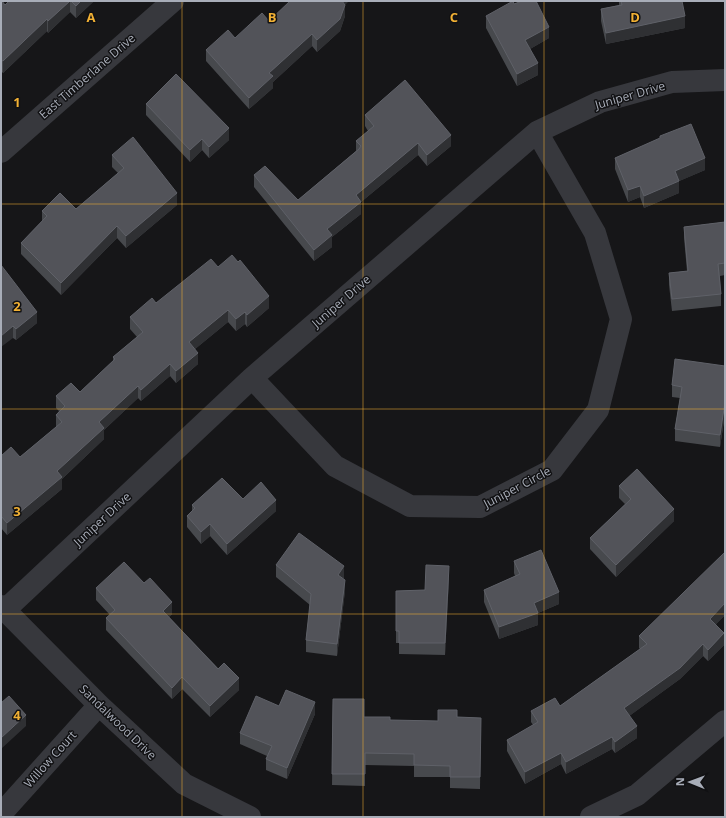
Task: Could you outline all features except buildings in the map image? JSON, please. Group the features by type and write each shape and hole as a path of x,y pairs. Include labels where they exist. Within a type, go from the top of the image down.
{"street":[{"name":"East Timberlane Drive","path":"1,152 173,1"},
{"name":"Juniper Drive","path":"3,608 252,378 537,132 600,102 672,82 725,80"},
{"name":"Juniper Circle","path":"252,378 335,466 410,506 480,507 552,470 598,410 621,318 595,233 537,132"},
{"name":"Sandalwood Drive","path":"3,608 99,705 184,784 250,817"},
{"name":"Willow Court","path":"1,814 99,705"},
{"path":"591,817 637,795 725,721"}]}
